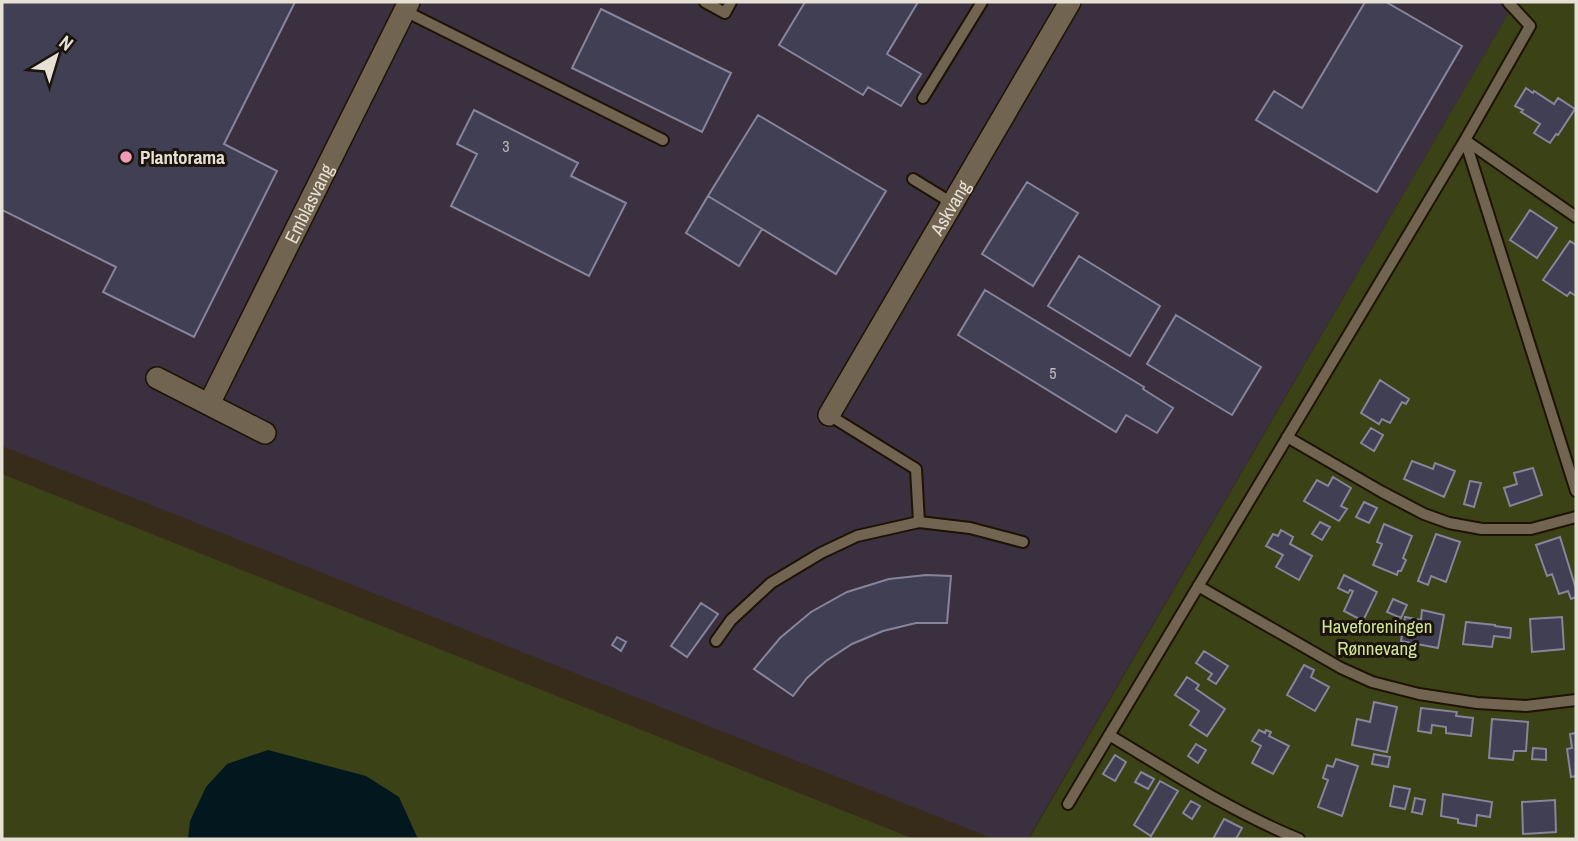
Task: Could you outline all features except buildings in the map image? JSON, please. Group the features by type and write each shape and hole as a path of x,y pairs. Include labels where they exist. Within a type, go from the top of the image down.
{"street":[{"name":"Askvang","path":"829,415 1067,3"},
{"name":"Emblasvang","path":"209,404 407,6"},
{"path":"157,378 265,433"}],"lane":[{"path":"705,2 725,13 731,2"},
{"path":"923,98 982,2"},
{"path":"1068,804 1465,140 1530,26 1508,2"},
{"path":"407,6 663,140"},
{"path":"1465,140 1576,217"},
{"path":"1465,140 1576,491"},
{"path":"913,179 952,202"},
{"path":"829,415 916,469 919,522"},
{"path":"1287,437 1382,492 1424,514 1449,523 1482,529 1531,529 1576,517"},
{"path":"716,640 731,620 771,583 821,553 857,536 919,522 970,528 1023,542"},
{"path":"1198,586 1340,668 1372,682 1419,694 1477,703 1527,706 1576,700"},
{"path":"1109,734 1217,800 1262,824 1299,839"}],"shaded area":[{"path":"2,2 1515,2 1028,839 994,839 2,446"}],"green space":[{"name":"Haveforeningen Rønnevang","path":"1515,2 1576,2 1576,839 1029,839"},
{"path":"2,474 914,839 2,839"}],"water":[{"path":"268,750 366,776 399,797 418,839 188,839 190,821 206,787 227,764"}],"place":[{"name":"Plantorama","path":"126,157"}]}
